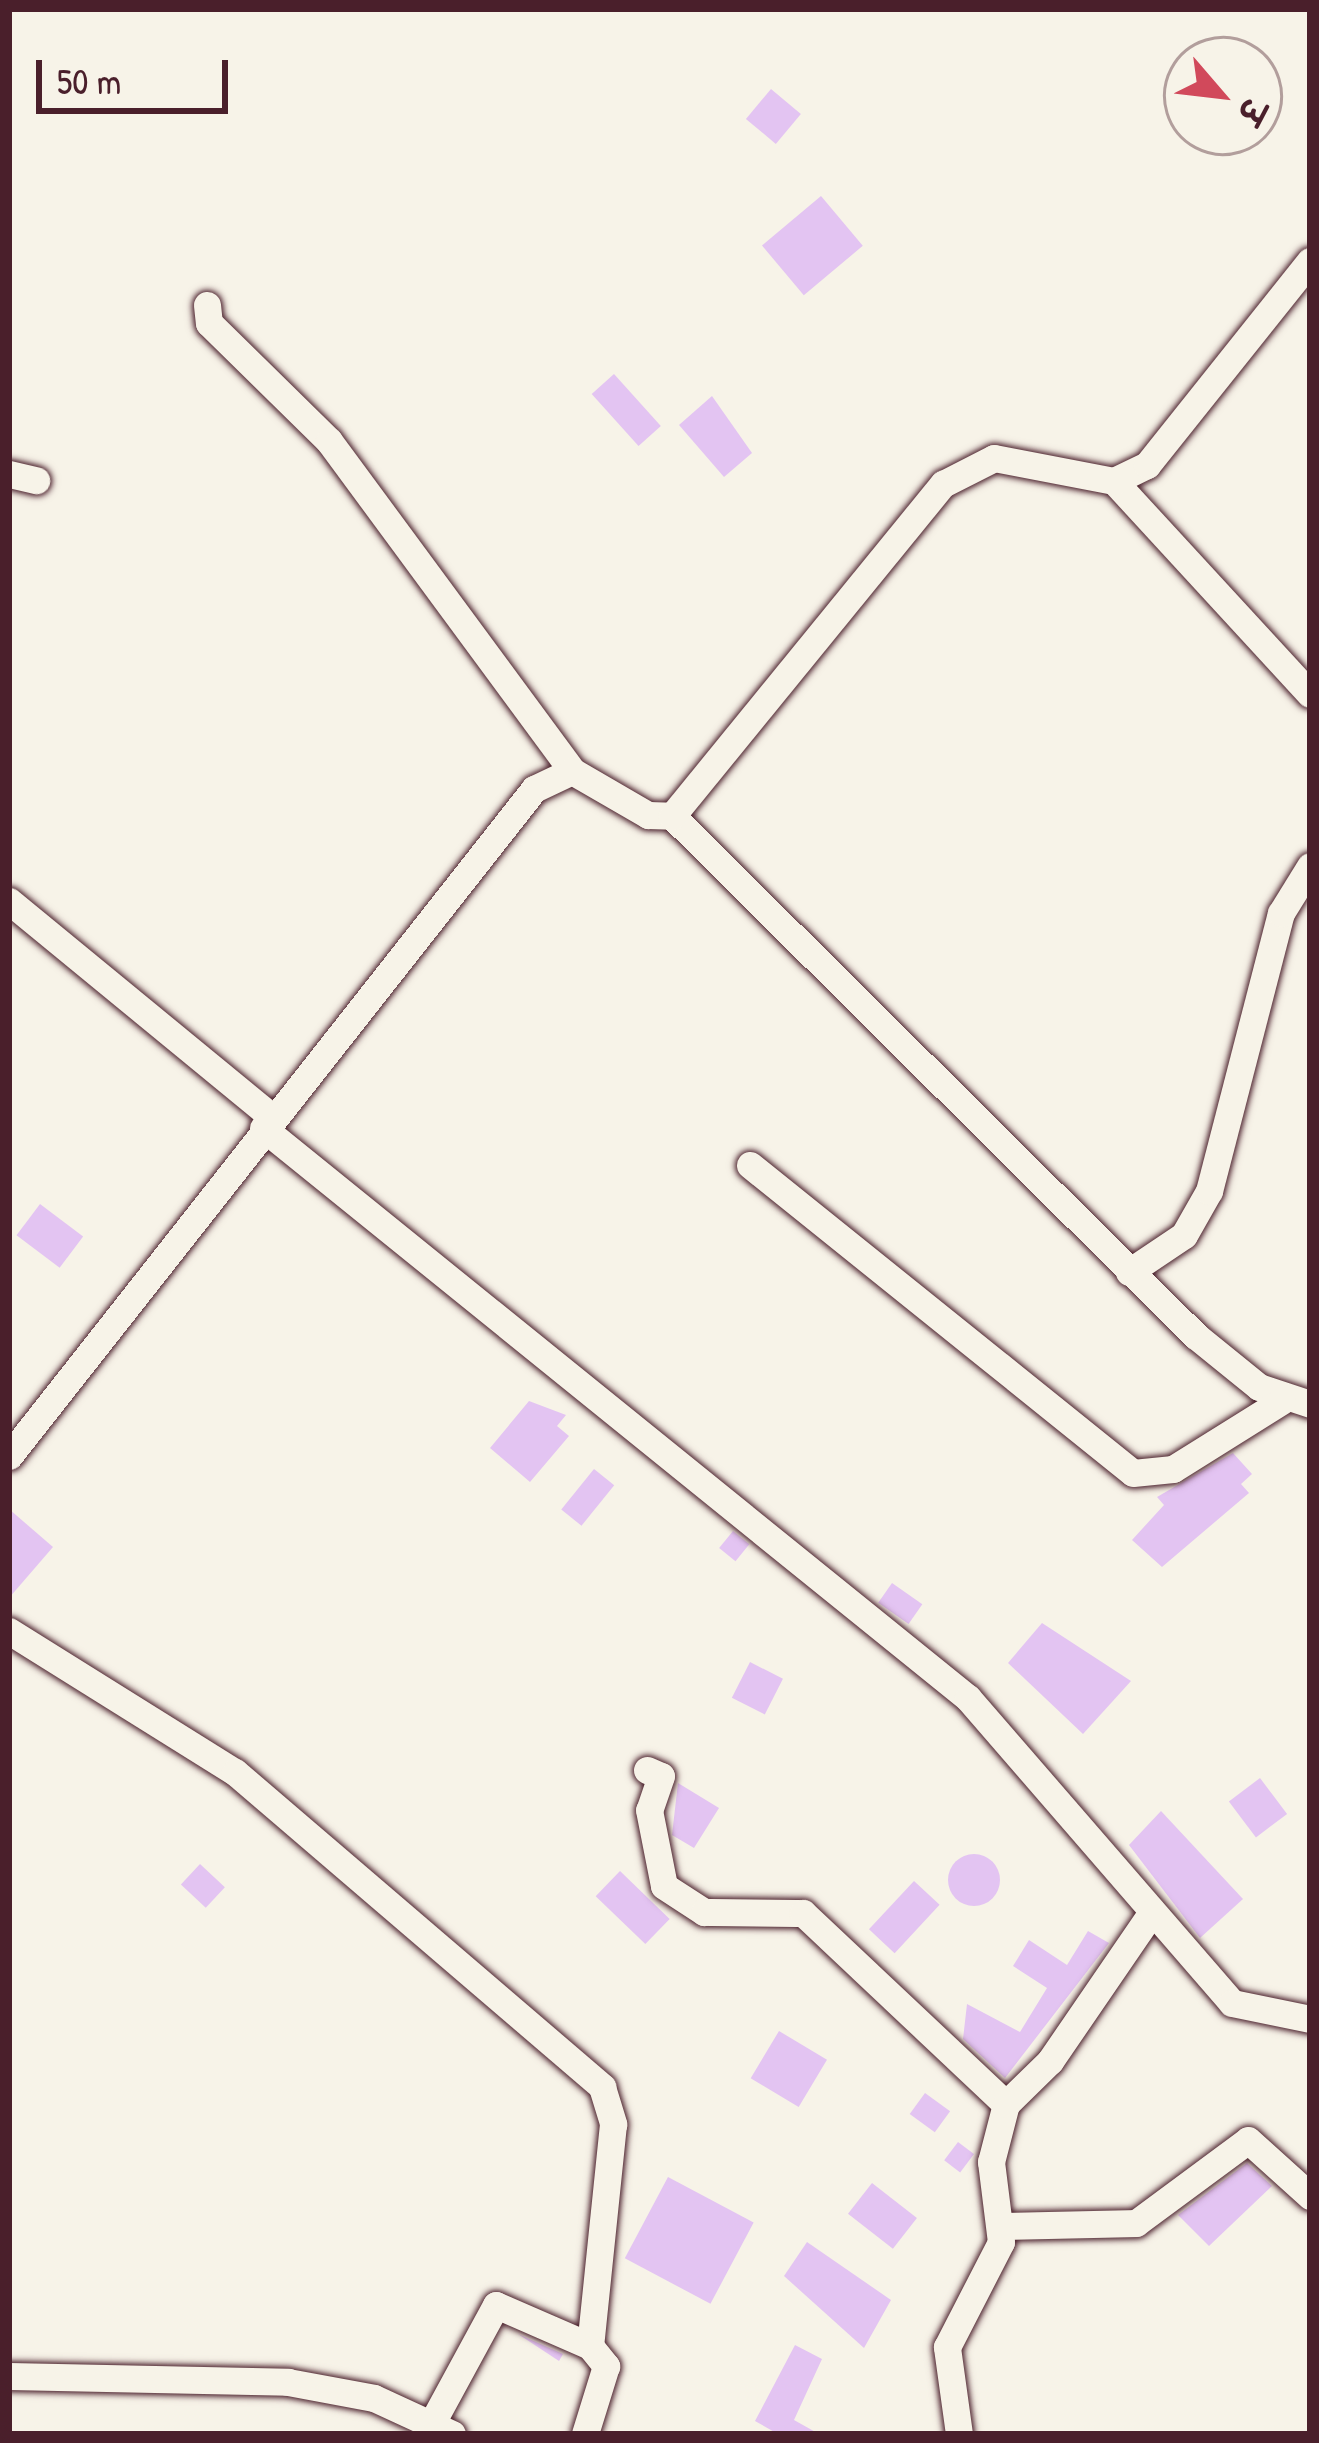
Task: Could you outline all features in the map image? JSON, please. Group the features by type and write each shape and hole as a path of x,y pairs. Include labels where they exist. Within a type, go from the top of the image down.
{"street":[{"path":"1114,481 1147,465 1310,261"},
{"path":"207,305 209,323 328,441 572,771 648,815 671,816 1129,1272 1296,1403 1173,1469 1132,1473 750,1165"},
{"path":"671,816 943,484 994,458 1114,481 1310,694"},
{"path":"9,1456 534,789 572,771"},
{"path":"1129,1272 1184,1234 1209,1191 1281,914 1310,866"},
{"path":"9,901 268,1122 968,1698 1232,2003 1310,2020"},
{"path":"9,1631 235,1772 602,2087 613,2124 590,2346"},
{"path":"647,1770 661,1776 650,1810 664,1886 704,1912 803,1913 1006,2104"},
{"path":"959,2434 947,2347 1005,2226 992,2162 1006,2104 1050,2061 1152,1912"},
{"path":"1005,2226 1136,2223 1248,2140 1310,2197"},
{"path":"9,2376 287,2381 442,2428 496,2305 590,2346 606,2366 585,2434"}],"building":[{"path":"771,89 801,114 776,144 746,119"},
{"path":"821,196 863,246 804,295 762,245"},
{"path":"614,374 661,426 639,446 592,394"},
{"path":"712,396 752,453 724,477 679,425"},
{"path":"40,1204 83,1236 60,1268 17,1235"},
{"path":"529,1401 566,1415 557,1426 569,1436 530,1482 490,1448"},
{"path":"1233,1453 1252,1474 1241,1484 1249,1493 1162,1567 1132,1540 1164,1505 1157,1497"},
{"path":"594,1469 614,1485 581,1526 561,1509"},
{"path":"9,1509 53,1547 9,1598"},
{"path":"733,1531 749,1544 735,1561 719,1548"},
{"path":"892,1583 922,1604 909,1624 878,1603"},
{"path":"1042,1623 1131,1681 1083,1734 1008,1663"},
{"path":"750,1662 783,1679 765,1714 732,1698"},
{"path":"1260,1778 1287,1814 1256,1837 1229,1801"},
{"path":"678,1783 719,1808 694,1848 672,1835"},
{"path":"1161,1811 1243,1899 1200,1938 1129,1845"},
{"path":"974,1854 993,1861 1000,1880 993,1899 974,1906 955,1899 948,1880 955,1861"},
{"path":"200,1864 225,1887 206,1908 181,1884"},
{"path":"620,1871 670,1919 645,1944 596,1896"},
{"path":"914,1881 940,1905 895,1953 869,1929"},
{"path":"1088,1931 1109,1943 1005,2078 963,2039 967,2004 1020,2032 1047,1988 1013,1966 1029,1940 1067,1965"},
{"path":"779,2031 827,2060 799,2107 751,2078"},
{"path":"925,2093 950,2111 935,2132 910,2114"},
{"path":"958,2142 974,2154 960,2172 944,2160"},
{"path":"1247,2163 1272,2186 1209,2246 1178,2215"},
{"path":"668,2177 754,2223 710,2304 625,2258"},
{"path":"872,2183 917,2218 893,2249 848,2214"},
{"path":"807,2242 891,2300 864,2348 784,2276"},
{"path":"518,2334 563,2354 559,2361"},
{"path":"795,2345 822,2359 794,2420 819,2434 778,2434 755,2421"}]}
